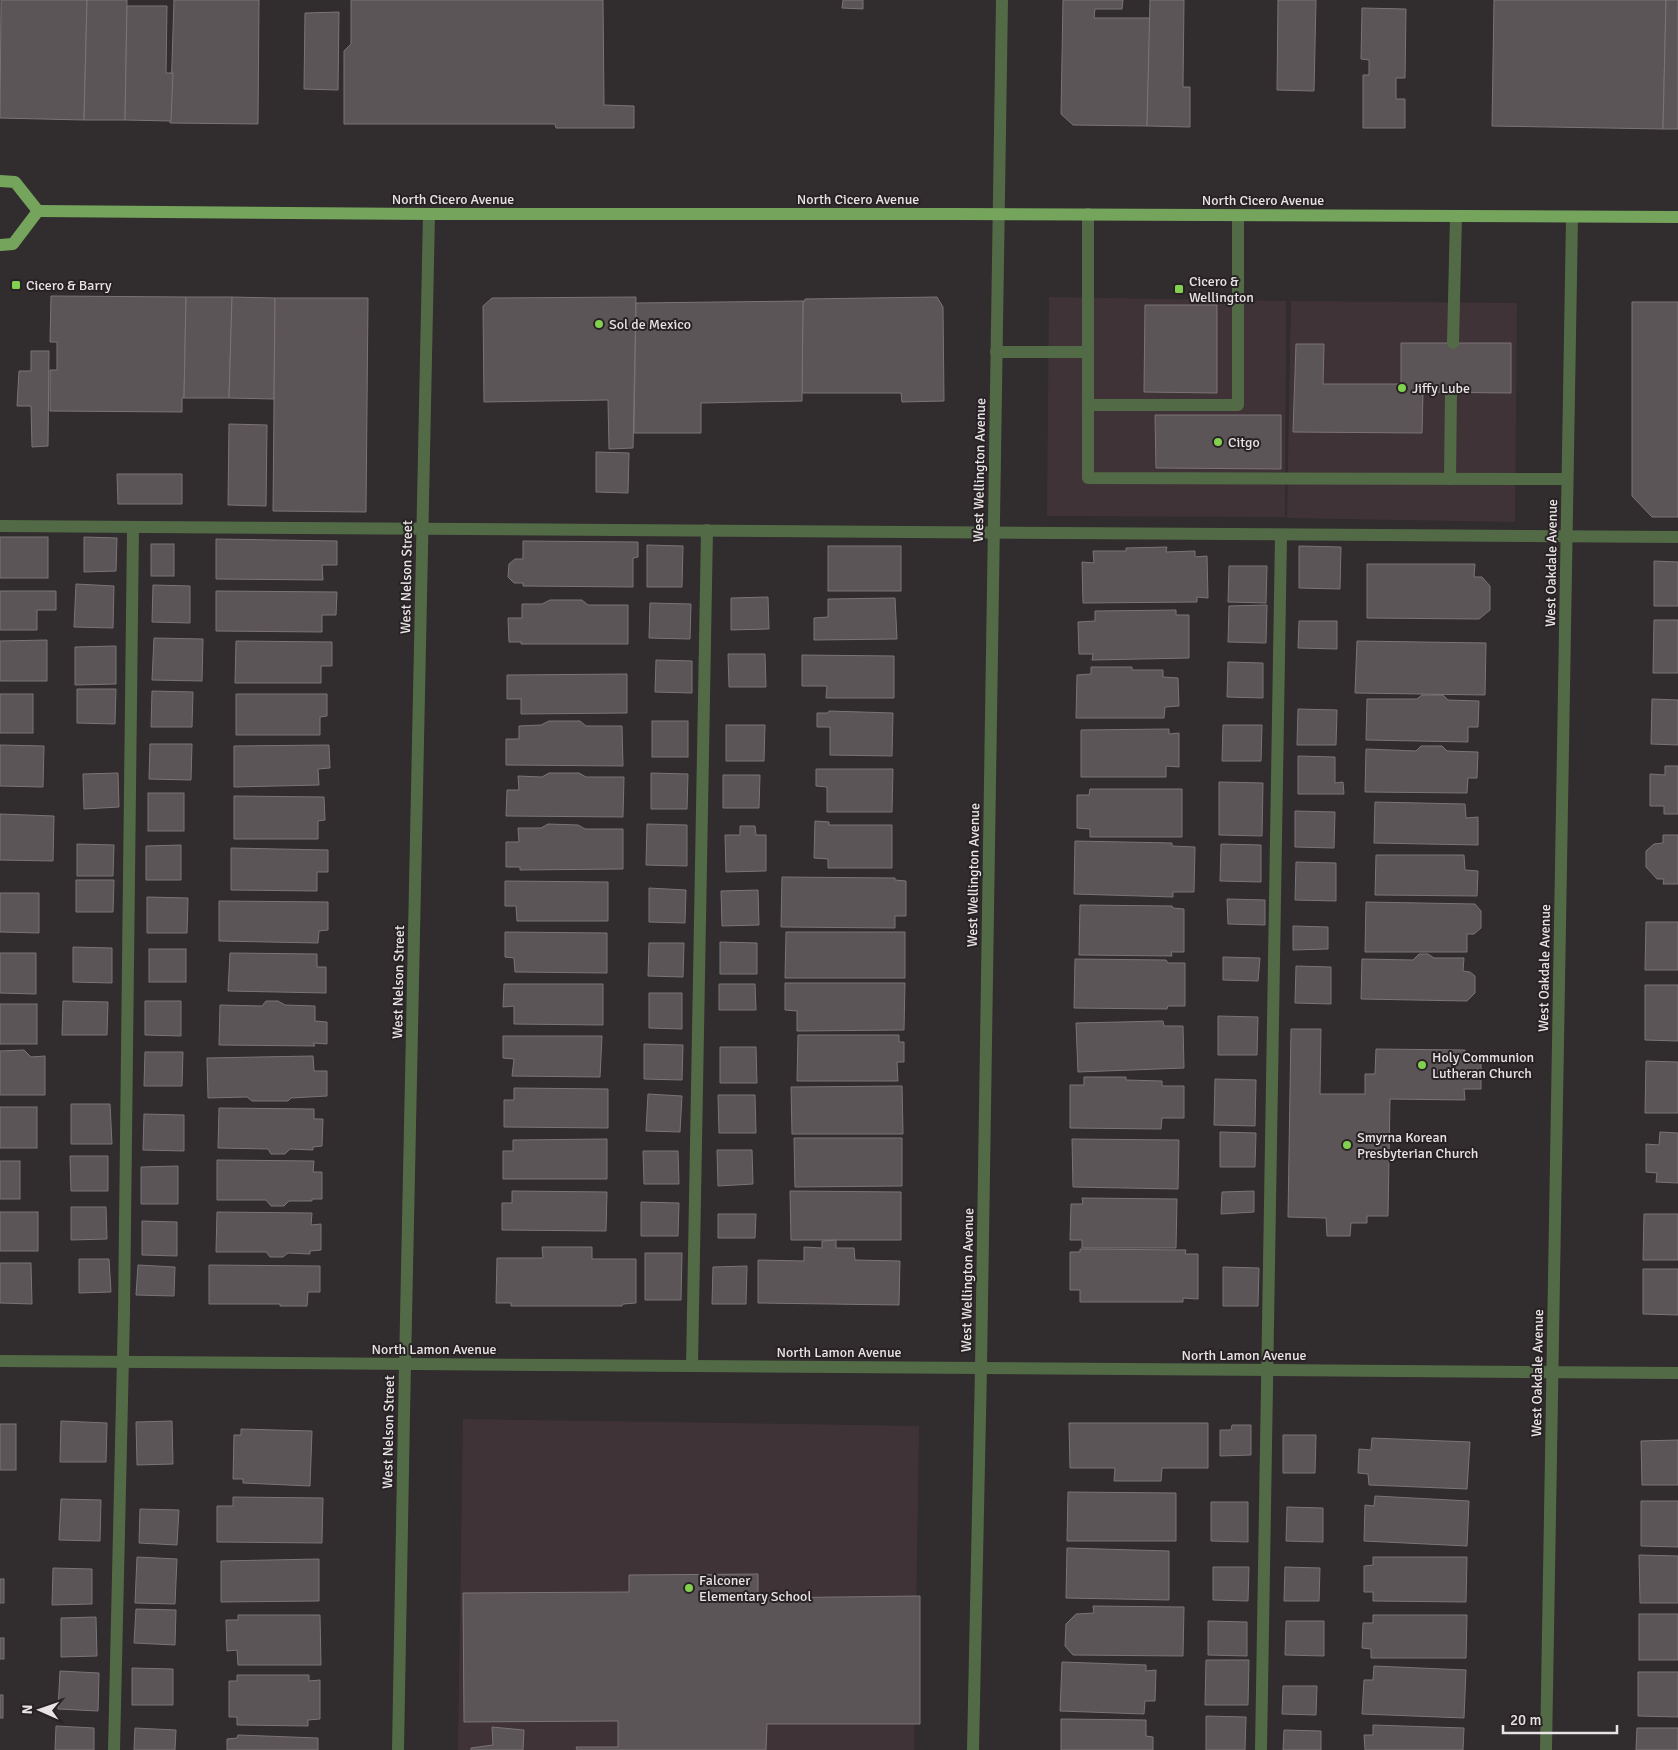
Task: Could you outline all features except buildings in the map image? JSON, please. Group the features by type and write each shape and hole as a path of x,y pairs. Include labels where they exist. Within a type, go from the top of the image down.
{"main road":[{"path":"0,181 16,182 38,210 13,244 0,245"},
{"name":"North Cicero Avenue","path":"38,210 428,214 1088,214 1678,217"}],"street":[{"name":"West Wellington Avenue","path":"973,1750 981,1368 1002,0"},
{"name":"West Nelson Street","path":"398,1750 428,214"},
{"path":"1088,214 1088,478 1568,479"},
{"path":"1088,405 1238,405 1238,215"},
{"path":"1453,343 1456,216"},
{"name":"West Oakdale Avenue","path":"1546,1750 1572,217"},
{"path":"996,352 1088,352"},
{"path":"1450,479 1452,392"},
{"path":"0,526 1678,537"},
{"path":"114,1750 123,1362 133,527"},
{"path":"692,1366 707,530"},
{"path":"1261,1750 1281,534"},
{"name":"North Lamon Avenue","path":"0,1361 1678,1373"}],"shaded area":[{"path":"1049,297 1286,301 1285,517 1047,516"},
{"path":"1291,301 1517,303 1515,522 1287,518"},
{"name":"Falconer Elementary School","path":"463,1419 919,1426 914,1750 458,1750"}],"place":[{"name":"Cicero & Barry","path":"16,285"},
{"name":"Cicero & Wellington","path":"1179,289"},
{"name":"Sol de Mexico","path":"599,324"},
{"name":"Jiffy Lube","path":"1402,388"},
{"name":"Citgo","path":"1218,442"},
{"name":"Holy Communion Lutheran Church","path":"1422,1065"},
{"name":"Smyrna Korean Presbyterian Church","path":"1347,1145"},
{"name":"Falconer Elementary School","path":"689,1588"}]}
